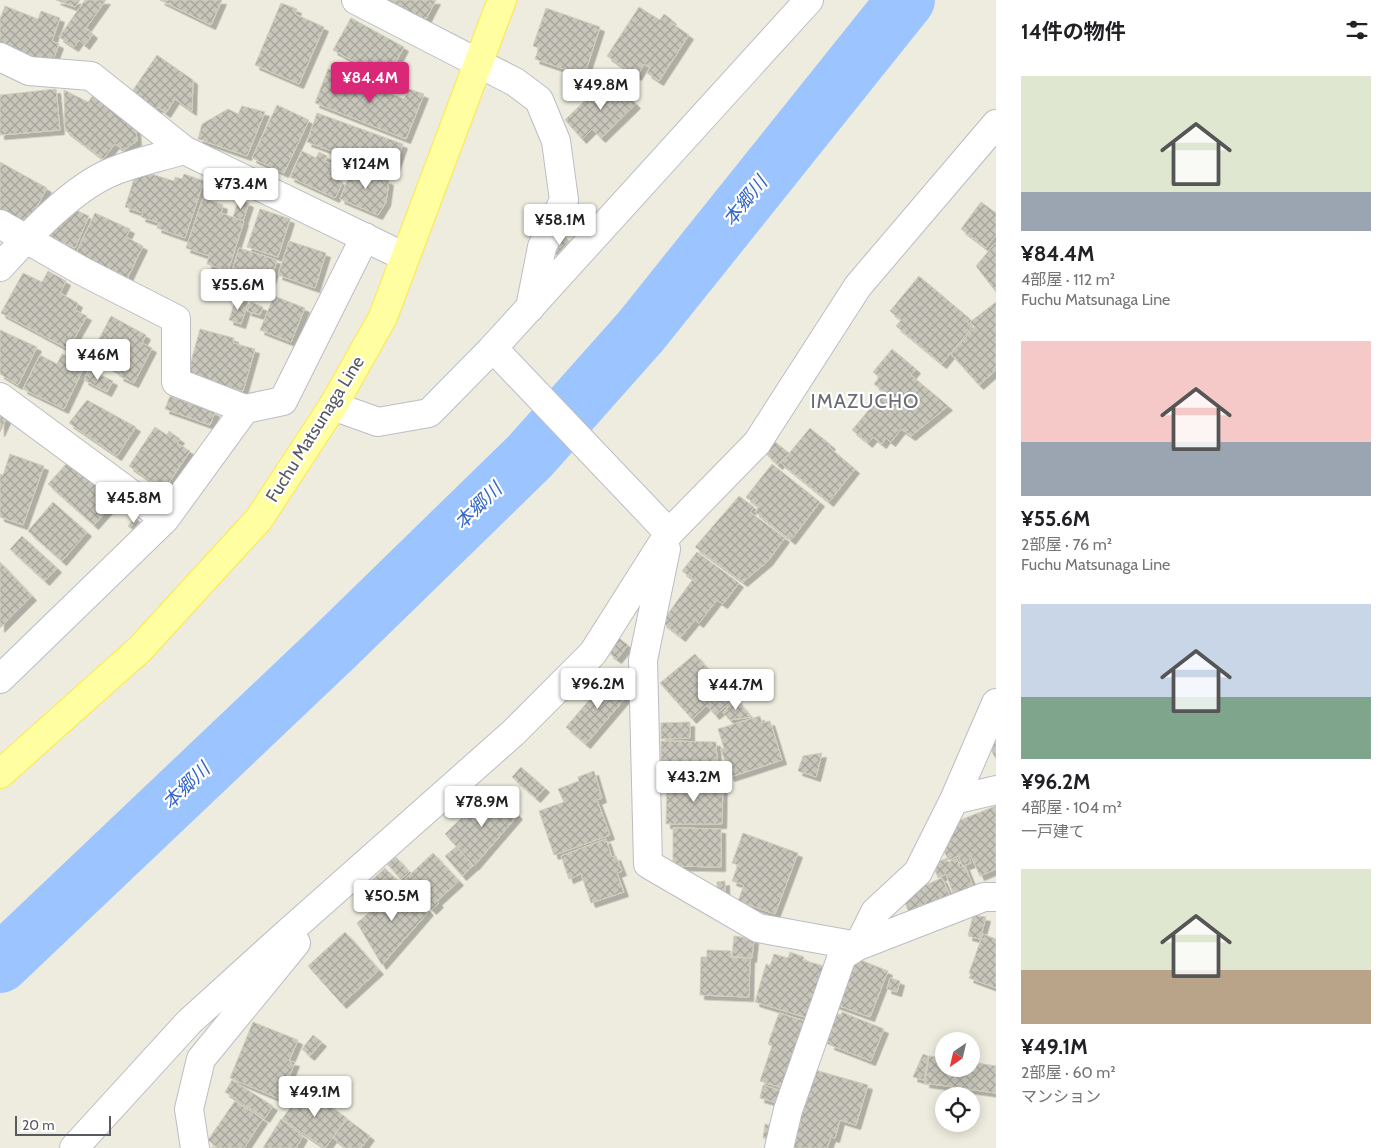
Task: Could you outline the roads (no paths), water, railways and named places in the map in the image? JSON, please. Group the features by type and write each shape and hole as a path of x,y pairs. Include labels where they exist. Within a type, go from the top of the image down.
{"main road":[{"name":"Fuchu Matsunaga Line","path":"0,774 140,649 259,519 333,406 383,317 502,0"}],"street":[{"path":"356,0 516,82 539,100 556,141 564,200 542,247 530,308"},
{"path":"333,406 378,422 429,413 530,308 809,0"},
{"path":"0,57 28,71 91,76 184,150 405,257"},
{"path":"195,1148 189,1109 201,1059 289,941 322,902 513,733 593,653 669,533 756,443 858,286 996,124"},
{"path":"0,267 26,238 83,188 114,171 184,150"},
{"path":"0,224 82,271 176,319 176,382 244,409 283,401 365,237"},
{"path":"493,348 669,533"},
{"path":"0,397 165,519"},
{"path":"0,679 165,519 244,409"},
{"path":"669,533 643,660 648,864 758,928 858,946"},
{"path":"858,946 876,912 918,872 954,800 996,703"},
{"path":"954,800 996,790"},
{"path":"779,1148 788,1110 842,956 858,946 984,897 996,897"},
{"path":"74,1148 189,1022 289,941"}],"waterway":[{"name":"本郷川","path":"0,964 335,646 530,456 641,331 906,0"}],"district":[{"name":"IMAZUCHO","path":"865,401"}]}
